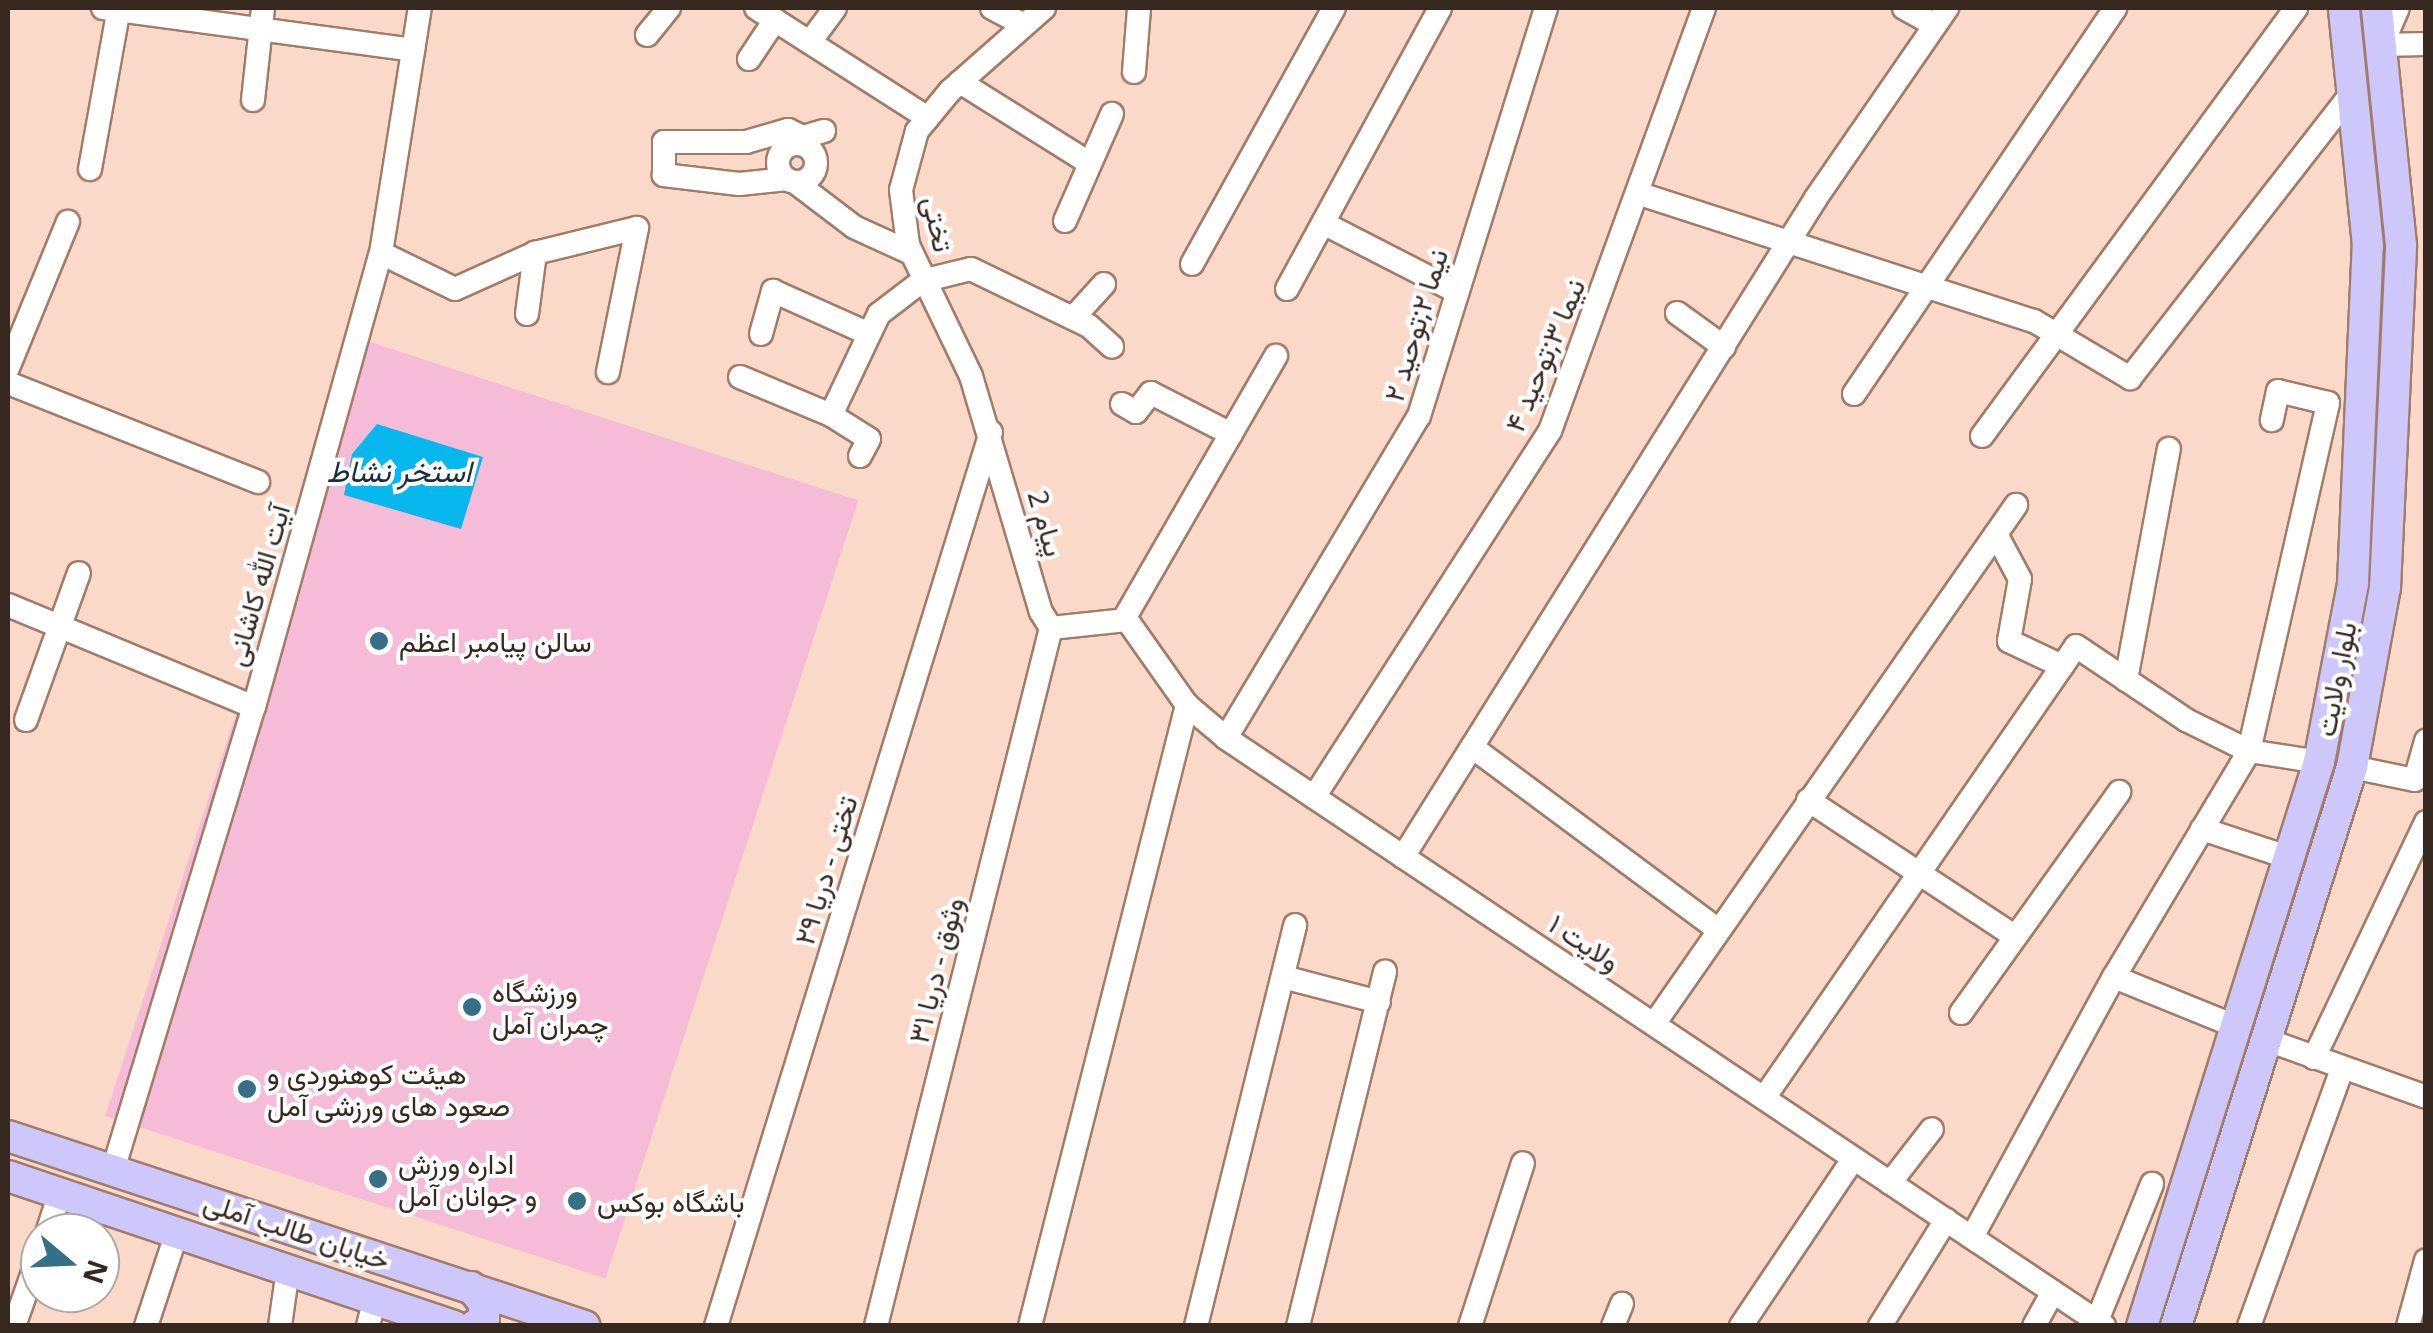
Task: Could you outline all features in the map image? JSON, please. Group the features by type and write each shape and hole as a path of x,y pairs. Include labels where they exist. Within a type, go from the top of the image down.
{"main road":[{"name":"بلوار ولایت","path":"2176,1326 2352,767 2385,588 2396,431 2400,245 2378,8"},
{"name":"بلوار ولایت","path":"2142,1326 2319,762 2353,584 2361,486 2368,246 2355,89 2340,10"},
{"name":"خیابان طالب آملی","path":"8,1136 471,1288 568,1324"},
{"name":"خیابان طالب آملی","path":"8,1176 288,1269 371,1312 454,1326"},
{"path":"471,1288 484,1303 484,1319 474,1326"}],"street":[{"path":"90,168 113,8 262,18 412,50"},
{"name":"آیت الله کاشانی","path":"113,1170 254,707 381,254 420,8"},
{"path":"647,35 669,8"},
{"path":"810,42 834,8"},
{"path":"992,8 1024,25"},
{"name":"تختی","path":"990,432 961,353 912,253 901,190 917,132 928,118 960,82 1044,8"},
{"path":"1134,72 1140,8"},
{"path":"1192,264 1334,8"},
{"path":"1287,288 1440,8"},
{"name":"نیما ۲;توحید ۲","path":"1226,738 1420,416 1546,8"},
{"name":"نیما ۳;توحید ۴","path":"1314,797 1550,431 1640,194 1704,8"},
{"path":"1403,857 1790,240 1941,16 1904,8"},
{"path":"1854,394 2116,8"},
{"path":"1982,436 2296,8"},
{"path":"2398,8 2382,45 2426,44"},
{"path":"749,59 766,14 928,118"},
{"path":"253,100 262,18"},
{"path":"960,82 1089,163"},
{"path":"1640,194 1932,284 2058,332 2130,378 2355,89"},
{"path":"1065,221 1112,114"},
{"path":"791,180 740,184 664,175 664,142 746,142 788,130 809,137 786,146 778,158 791,180 854,226 912,253"},
{"path":"697,142 692,161 698,179"},
{"path":"740,184 746,142"},
{"path":"8,368 68,222"},
{"path":"1323,223 1456,292"},
{"path":"381,254 455,289 534,253 637,228 608,372"},
{"path":"527,314 534,253"},
{"path":"830,415 879,314 922,280 972,268 1073,318 1112,347"},
{"path":"1073,318 1104,284"},
{"path":"762,334 773,291 869,334"},
{"path":"1677,313 1724,347"},
{"path":"1051,628 1124,618 1276,356"},
{"path":"740,378 830,415 870,439 860,456"},
{"path":"8,384 258,482"},
{"path":"1972,1237 2114,977 2249,751 2328,403 2278,392 2272,420"},
{"path":"1122,404 1136,412 1152,393 1230,434"},
{"name":"پیام 2","path":"990,432 1041,612 1051,628"},
{"name":"تختی - دریا ۲۹","path":"716,1326 990,432"},
{"path":"2126,680 2169,449"},
{"path":"1654,1024 2016,505"},
{"path":"1996,534 2020,578 2009,641 2062,666"},
{"path":"26,720 79,573"},
{"path":"8,605 254,707"},
{"name":"ولایت ۱","path":"1124,618 1187,704 1226,738 2100,1323"},
{"name":"وثوق - دریا ۳۱","path":"876,1326 1051,628"},
{"path":"1764,1098 2076,646 2186,720 2249,751 2319,762"},
{"path":"1030,1326 1187,704"},
{"path":"2352,767 2415,780 2426,742"},
{"path":"1472,748 1718,930"},
{"path":"1960,1013 2119,792"},
{"path":"1808,800 2014,936"},
{"path":"2314,1058 2426,822"},
{"path":"2202,830 2290,858"},
{"path":"1196,1326 1296,925"},
{"path":"1298,1326 1386,972"},
{"path":"1283,977 1378,1002"},
{"path":"2114,977 2237,1027"},
{"path":"2267,1040 2426,1097"},
{"path":"2249,1326 2342,1069"},
{"path":"1890,1183 1932,1130"},
{"path":"1741,1326 1854,1158"},
{"path":"1470,1326 1523,1162"},
{"path":"2100,1323 2152,1184"},
{"path":"53,1213 60,1193"},
{"path":"1880,1326 1946,1220"},
{"path":"146,1326 177,1232"},
{"path":"2408,1326 2426,1260"},
{"path":"280,1326 288,1269"},
{"path":"2034,1326 2053,1292"}],"shaded area":[{"path":"358,338 858,501 605,1279 105,1116"}],"water":[{"name":"استخر نشاط","path":"377,424 483,457 461,529 344,495 352,454"}],"place":[{"name":"سالن پیامبر اعظم","path":"379,641"},
{"name":"ورزشگاه چمران آمل","path":"472,1007"},
{"name":"هیئت کوهنوردی و صعود های ورزشی آمل","path":"247,1089"},
{"name":"اداره ورزش و جوانان آمل","path":"378,1179"},
{"name":"باشگاه‌ بوکس","path":"577,1201"}]}
